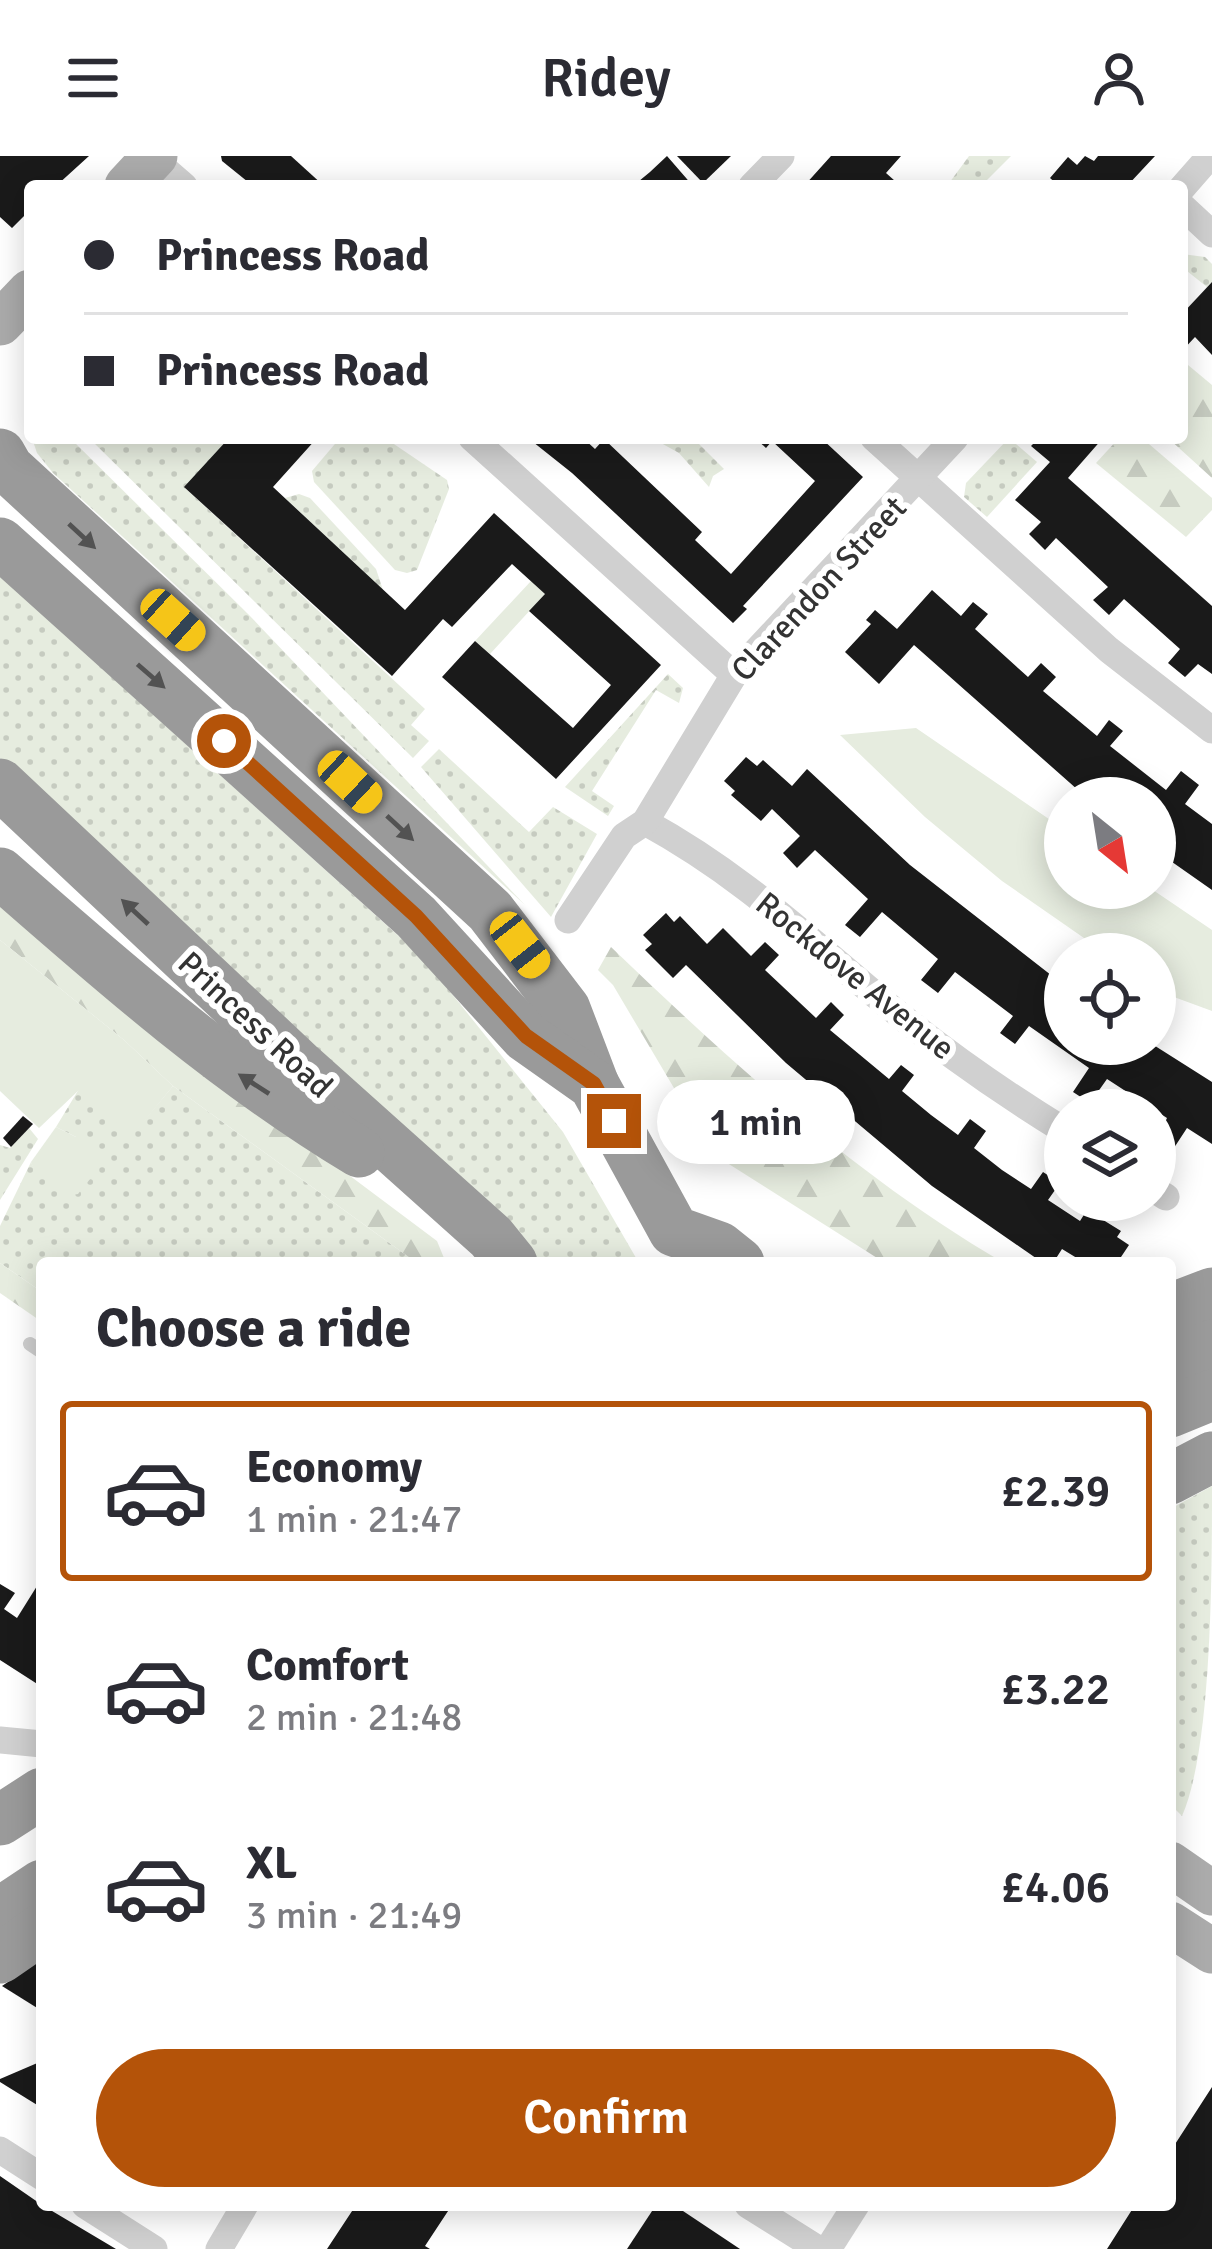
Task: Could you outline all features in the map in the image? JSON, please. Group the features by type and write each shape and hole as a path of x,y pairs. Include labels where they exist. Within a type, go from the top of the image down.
{"highway":[{"path":"0,454 8,469 490,911 565,1009 594,1084 673,1247 718,1247 731,1257"},
{"path":"0,543 416,916 526,1036 594,1084"},
{"name":"Princess Road","path":"0,784 300,1066 470,1217 507,1257"},
{"path":"0,873 136,993 239,1074 470,1217"},
{"path":"1176,1307 1212,1293"},
{"path":"1176,1361 1212,1346"},
{"path":"1176,1410 1212,1395"},
{"path":"1176,1476 1212,1457"},
{"path":"0,1820 36,1797"},
{"path":"0,1857 36,1835"},
{"path":"0,1913 36,1889"},
{"path":"0,1958 36,1933"}],"main road":[{"path":"0,323 24,298"},
{"path":"1176,1868 1212,1893"},
{"path":"1176,1928 1212,1951"}],"street":[{"path":"758,180 781,156"},
{"path":"1188,181 1210,156"},
{"path":"1188,212 1212,234"},
{"path":"479,444 734,675"},
{"path":"881,444 1109,650 1212,730"},
{"name":"Clarendon Street","path":"568,920 624,836 645,823 734,675 949,444"},
{"name":"Rockdove Avenue","path":"645,823 705,855 750,888 943,1048 1044,1117"},
{"path":"0,1740 36,1743"},
{"path":"0,2150 36,2173"},
{"path":"95,2211 154,2249"},
{"path":"219,2249 241,2211"},
{"path":"758,2211 818,2249"},
{"path":"828,2249 852,2211"}],"green space":[{"path":"969,156 1011,156 987,180 951,180"},
{"path":"1188,255 1205,257 1212,264 1212,282 1207,287 1188,272"},
{"path":"1188,365 1212,385 1212,478 1175,444 1188,444"},
{"path":"34,444 76,444 249,615 525,905 53,473"},
{"path":"95,444 224,444 185,488 425,709 411,725 429,741 413,758"},
{"path":"335,444 394,444 447,480 449,489 417,570 395,570 314,482 312,471"},
{"path":"663,444 699,444 724,469 713,476 709,487 679,453"},
{"path":"1003,444 1016,444 1037,462 987,517 964,497 966,483"},
{"path":"1113,444 1149,444 1212,498 1212,510 1186,537 1096,463"},
{"path":"299,494 310,498 376,569 383,590 285,498"},
{"path":"0,576 423,958 563,1132 636,1257 524,1257 0,758"},
{"path":"531,581 545,594 490,654 475,641"},
{"path":"668,674 683,688 679,703 656,690 592,791 614,806 608,816 565,787"},
{"path":"916,728 1044,816 1044,909 1176,906 1212,930 1212,1011 1176,998 1176,933 1077,933 1002,881 925,817 840,735"},
{"path":"439,749 529,832 553,807 597,834 551,917 421,767"},
{"path":"0,893 242,1095 437,1241 444,1257 409,1257 173,1086 0,940"},
{"path":"0,940 173,1086 132,1136 79,1090 39,1128 0,1091"},
{"path":"611,947 798,1117 898,1194 994,1257 876,1257 713,1154 613,985 598,970"},
{"path":"173,1086 409,1257 36,1257 36,1288 0,1263 0,1226 31,1162 36,1172 76,1137 56,1127 79,1089 132,1135"},
{"path":"56,1127 76,1137 98,1159 95,1173 78,1194 66,1196 35,1172 31,1162"},
{"path":"29,1128 38,1139 0,1200 0,1145 10,1148"},
{"path":"0,1263 36,1288 36,1318 0,1293"},
{"path":"1212,1486 1205,1704 1192,1786 1182,1816 1176,1810 1176,1506"}],"building":[{"path":"0,156 89,156 63,180 24,180 24,216 12,228 0,217"},
{"path":"221,156 291,156 317,180 246,180"},
{"path":"667,156 688,180 640,180"},
{"path":"677,156 731,156 706,180 700,180"},
{"path":"831,156 901,156 886,173 894,180 809,180"},
{"path":"1085,156 1094,161 1098,156 1155,156 1133,180 1050,178 1068,157 1077,165"},
{"path":"1212,282 1212,355 1195,337 1188,345 1188,308"},
{"path":"223,444 312,444 273,487 405,610 494,513 661,665 556,779 442,677 475,641 573,728 611,685 529,611 545,594 512,564 452,627 443,619 392,676 184,487"},
{"path":"536,444 590,444 595,449 609,444 702,532 695,540 731,574 815,481 775,444 827,444 863,477 743,606 747,609 733,623"},
{"path":"1098,444 1068,478 1212,606 1212,674 1198,664 1185,677 1168,663 1180,649 1124,599 1109,615 1093,600 1108,587 1056,538 1045,550 1029,534 1041,522 1015,500 1050,462 1031,446"},
{"path":"932,590 961,616 973,602 988,614 975,629 1028,677 1041,663 1056,677 1043,691 1097,736 1109,720 1123,731 1110,746 1149,777 1063,777 914,645 879,684 845,652 871,624 866,620 875,610 897,629"},
{"path":"746,757 757,766 763,760 792,786 807,769 910,865 1044,970 1044,1036 1029,1026 1015,1044 1000,1033 1013,1016 955,972 938,993 921,980 938,959 882,912 860,937 845,925 868,899 815,850 797,868 783,853 800,836 772,809 761,821 731,795 735,791 724,781"},
{"path":"1181,771 1199,785 1185,804 1212,824 1212,890 1176,865 1176,777"},
{"path":"666,913 674,922 680,916 707,944 723,928 751,956 765,942 779,955 765,970 816,1018 831,1002 844,1015 830,1030 889,1079 901,1065 914,1075 902,1091 931,1115 958,1135 970,1119 986,1131 974,1148 1031,1189 1044,1173 1044,1221 1105,1221 1121,1231 1117,1237 1129,1245 1121,1257 1075,1257 1062,1249 1057,1257 1034,1257 932,1186 786,1063 686,965 673,978 645,950 652,944 643,935"},
{"path":"1176,1059 1212,1082 1212,1144 1187,1128 1176,1145 1176,1089 1122,1089 1107,1079 1100,1089 1075,1089 1089,1068 1085,1065 1176,1065"},
{"path":"23,1116 33,1124 11,1147 3,1138"},
{"path":"0,1584 15,1593 4,1609 17,1618 36,1588 36,1683 0,1660"},
{"path":"36,1963 36,2007 2,1986"},
{"path":"36,2064 36,2104 0,2082"},
{"path":"1212,2087 1212,2249 1107,2249 1131,2211 1176,2211 1176,2143"},
{"path":"0,2176 36,2201 36,2211 52,2211 116,2249 0,2249"},
{"path":"352,2211 448,2211 425,2246 430,2249 327,2249"},
{"path":"652,2211 683,2211 740,2249 627,2249"}],"route":[{"path":"224,741 416,916 526,1036 594,1084 614,1121"}]}
